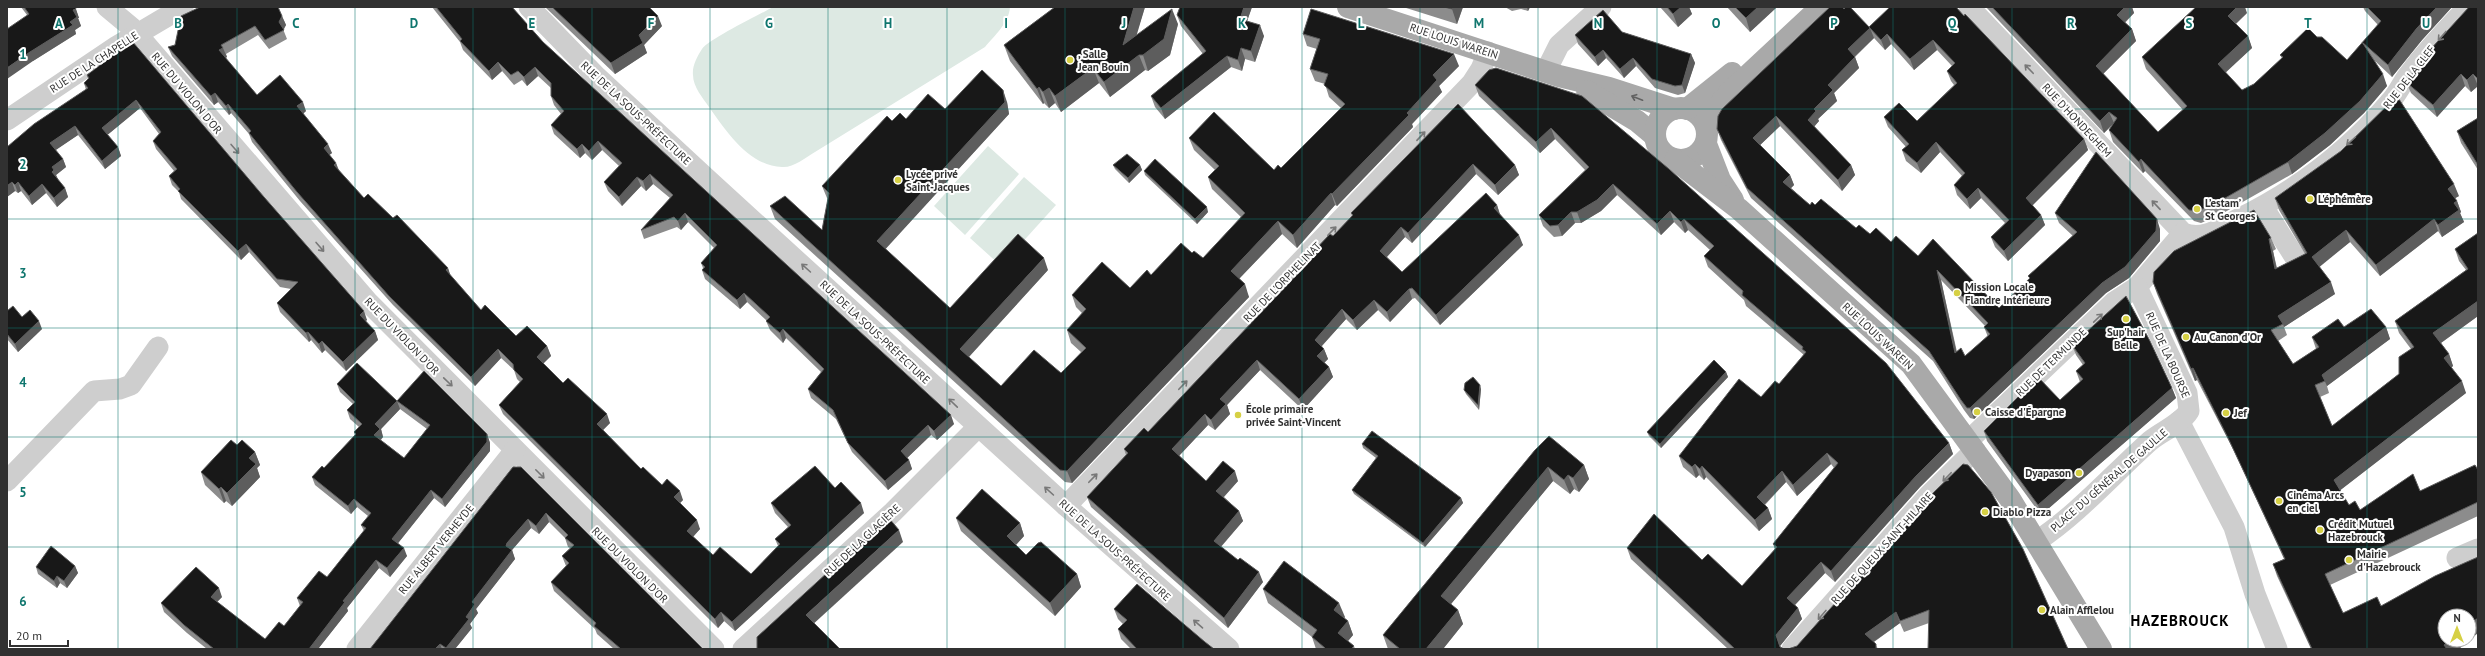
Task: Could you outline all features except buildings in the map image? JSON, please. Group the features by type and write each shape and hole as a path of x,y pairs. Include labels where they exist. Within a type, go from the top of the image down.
{"main road":[{"name":"RUE LOUIS WAREIN","path":"1348,7 1552,73 1680,109"},
{"path":"1803,7 1734,72 1680,109 1660,119 1655,136 1661,151 1675,160 1691,159 1698,154 1720,105 1731,91 1820,7"},
{"name":"RUE LOUIS WAREIN","path":"1552,73 1622,111 1655,136"},
{"path":"1680,109 1700,116 1706,137"},
{"name":"RUE LOUIS WAREIN","path":"1706,137 1724,188 1740,209"},
{"name":"RUE LOUIS WAREIN","path":"1675,160 1740,209 1903,356 1972,446 2036,541"},
{"path":"2036,541 2101,649"}],"street":[{"name":"RUE DU VIOLON D'OR","path":"107,7 137,34 368,303 714,649"},
{"name":"RUE DE LA CHAPELLE","path":"7,120 137,34 183,7"},
{"name":"RUE DE LA SOUS-PRÉFECTURE","path":"529,7 597,77 978,427 1229,649"},
{"path":"1552,73 1559,45 1601,7"},
{"name":"RUE D'HONDEGHEM","path":"1969,7 2183,233"},
{"name":"RUE DE LA CLEF","path":"2183,233 2192,236 2204,235 2263,207 2318,169 2369,125 2398,92 2410,73 2468,7"},
{"name":"RUE DE L'ORPHELINAT","path":"1066,506 1472,83 1481,69 1488,52"},
{"path":"2263,207 2296,259"},
{"path":"2137,287 2183,233"},
{"name":"RUE DE TERMUNDE","path":"1972,446 2114,302 2137,287"},
{"name":"RUE DE LA BOURSE","path":"2137,287 2188,397 2189,410 2179,421"},
{"path":"7,481 94,391 120,389 131,384 158,347"},
{"name":"PLACE DU GÉNÉRAL DE GAULLE","path":"2036,541 2059,524 2157,435 2179,421 2234,527 2255,594 2277,649"},
{"name":"RUE DE LA GLACIÈRE","path":"742,649 893,512 978,427"},
{"name":"RUE DE QUEUX SAINT-HILAIRE","path":"1792,649 1934,491 1972,446"},
{"name":"RUE ALBERT VERHEYDE","path":"357,649 515,450"},
{"path":"2457,558 2478,549"}],"shaded area":[{"path":"773,7 1010,7 1004,24 985,47 799,162 790,166 782,167 759,161 740,146 701,96 693,79 694,65 702,49 706,45 724,33"},
{"path":"988,146 1019,174 965,235 934,206"},
{"path":"1024,177 1056,205 1001,266 970,238"}],"place":[{"name":", Salle Jean Bouin","path":"1070,60"},
{"name":"Lycée privé Saint-Jacques","path":"898,180"},
{"name":"L'éphémère","path":"2310,199"},
{"name":"L’estam’ St Georges","path":"2197,209"},
{"name":"Mission Locale Flandre Intérieure","path":"1957,293"},
{"name":"Sup'hair Belle","path":"2126,319"},
{"name":"Au Canon d'Or","path":"2186,337"},
{"name":"Caisse d'Épargne","path":"1977,412"},
{"name":"Jef","path":"2226,413"},
{"name":"École primaire privée Saint-Vincent","path":"1238,415"},
{"name":"Dyapason","path":"2079,473"},
{"name":"Cinéma Arcs en ciel","path":"2279,501"},
{"name":"Diablo Pizza","path":"1985,512"},
{"name":"Crédit Mutuel Hazebrouck","path":"2320,530"},
{"name":"Mairie d'Hazebrouck","path":"2349,560"},
{"name":"Alain Afflelou","path":"2042,610"}],"district":[{"name":"HAZEBROUCK","path":"2180,620"}]}
